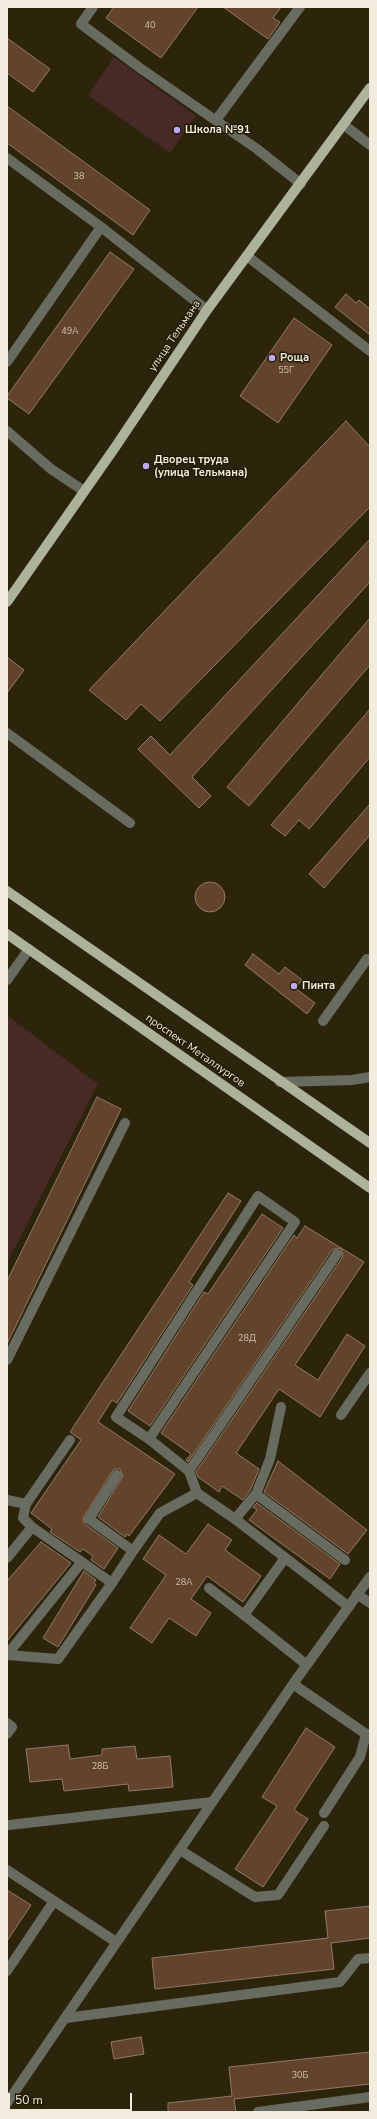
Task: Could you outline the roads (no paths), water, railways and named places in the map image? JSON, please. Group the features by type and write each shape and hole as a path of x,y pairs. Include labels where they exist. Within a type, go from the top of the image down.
{"main road":[{"name":"улица Тельмана","path":"7,602 207,310 370,88"},
{"path":"7,891 280,1082 370,1143"},
{"name":"проспект Металлургов","path":"7,934 370,1188"}],"street":[{"path":"93,7 81,24 140,68 216,120 301,184"},
{"path":"216,120 300,7"},
{"path":"344,125 370,146"},
{"path":"7,158 101,227 207,310"},
{"path":"7,362 101,227"},
{"path":"247,256 370,351"},
{"path":"7,431 52,469 84,491"},
{"path":"7,733 130,823"},
{"path":"7,980 29,949"},
{"path":"323,1021 369,958"},
{"path":"280,1082 352,1080 370,1077"},
{"path":"7,1360 124,1123"},
{"path":"149,1439 295,1222 258,1196 116,1417 149,1439 189,1470 198,1493 235,1519 349,1607"},
{"path":"189,1470 337,1254"},
{"path":"341,1415 370,1373"},
{"path":"235,1519 256,1494 270,1459 281,1407"},
{"path":"70,1440 26,1504 23,1518 32,1527 81,1563 112,1583"},
{"path":"117,1475 89,1519 133,1551"},
{"path":"7,1655 58,1659 160,1513 198,1493"},
{"path":"256,1494 345,1560"},
{"path":"7,1500 26,1504"},
{"path":"7,1558 32,1527"},
{"path":"244,1615 285,1558"},
{"path":"7,1655 81,1563"},
{"path":"9,2097 66,2018 116,1942 306,1665 370,1577"},
{"path":"209,1588 306,1665"},
{"path":"357,1594 370,1603"},
{"path":"293,1684 368,1734 360,1757 324,1813"},
{"path":"7,1723 12,1727 7,1734"},
{"path":"9,1825 212,1802"},
{"path":"180,1850 255,1897 278,1895 324,1826"},
{"path":"7,1870 116,1942"},
{"path":"7,1971 54,1901"},
{"path":"66,2018 340,1982 358,1959 370,1958"},
{"path":"258,2112 370,2097"}],"place":[{"name":"Школа №91","path":"177,130"},
{"name":"Роща","path":"272,358"},
{"name":"Дворец труда (улица Тельмана)","path":"146,466"},
{"name":"Пинта","path":"294,986"}]}
